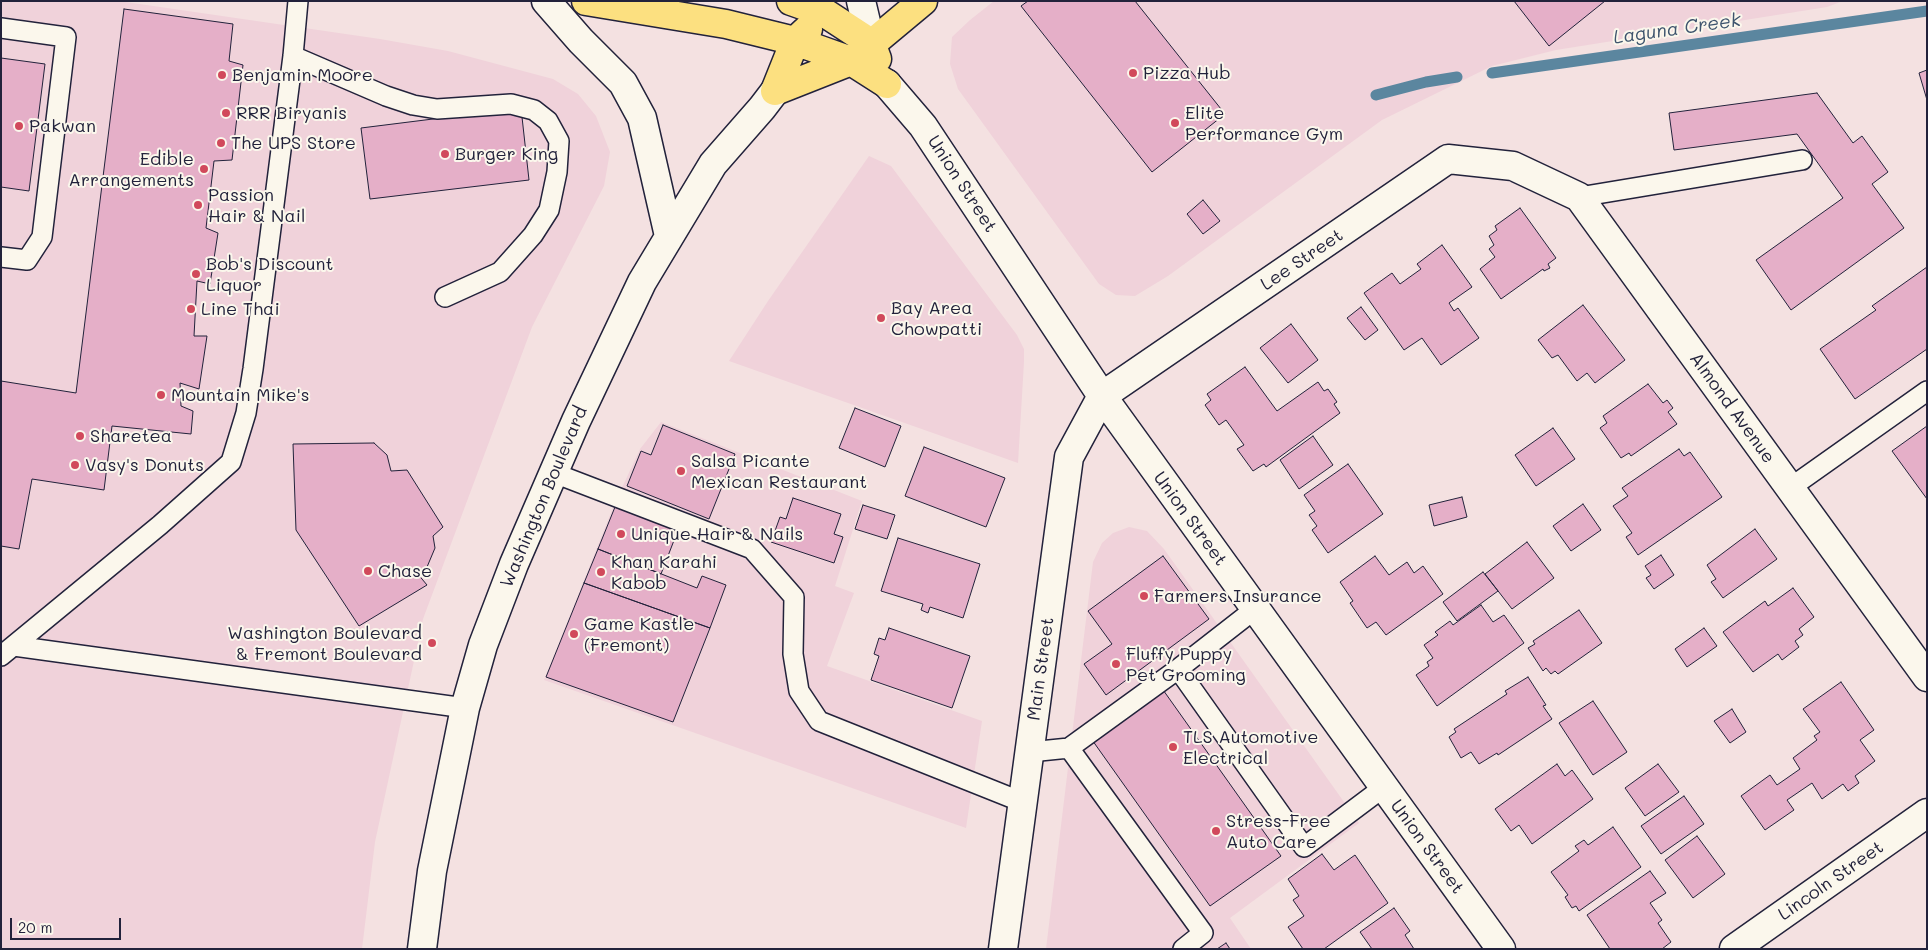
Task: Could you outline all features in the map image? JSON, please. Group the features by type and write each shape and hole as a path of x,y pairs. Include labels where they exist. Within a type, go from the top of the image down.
{"main road":[{"path":"586,1 726,24 794,41 861,52"},
{"path":"791,1 831,7 861,52 887,84"},
{"path":"775,91 861,52 922,1"},
{"path":"775,91 794,41 831,7"}],"street":[{"path":"546,1 581,41 622,83 642,118 669,236"},
{"path":"861,1 861,52"},
{"name":"Union Street","path":"887,84 923,126 1102,396 1501,949"},
{"name":"Washington Boulevard","path":"422,949 432,872 465,708 483,644 514,564 642,282 713,164 775,91"},
{"name":"Lee Street","path":"1102,396 1448,160 1513,166"},
{"name":"Almond Avenue","path":"1513,166 1579,197 1927,677"},
{"name":"Main Street","path":"1003,949 1069,457 1102,396"},
{"name":"Lincoln Street","path":"1737,948 1927,813"}],"lane":[{"path":"8,651 160,525 231,462 246,413 253,369 298,1"},
{"path":"1,28 66,37 42,237 28,260 1,257"},
{"path":"292,56 386,96 413,105 437,110 510,104 534,110 548,122 559,141 557,172 548,210 534,236 500,272 445,297"},
{"path":"1579,197 1802,160"},
{"path":"1790,488 1927,390"},
{"path":"554,473 752,549 794,597 793,654 799,691 818,721 1022,802"},
{"path":"1030,752 1068,748 1255,609"},
{"path":"8,651 465,708"},
{"path":"1178,668 1304,847 1384,787"},
{"path":"1068,748 1203,933 1183,949"}],"shaded area":[{"path":"1,1 119,1 380,39 448,51 553,79 578,94 596,116 610,152 604,186 532,327 423,619 375,842 362,949 1,949"},
{"path":"994,1 1843,1 1827,7 1556,50 1492,66 1382,120 1168,276 1135,296 1116,295 1099,284 958,89 950,64 952,37"},
{"name":"Bay Area Chowpatti","path":"869,156 891,166 1017,335 1024,349 1018,463 729,361 768,301"},
{"path":"661,422 862,501 835,586 854,593 827,666 982,721 966,828 544,680 614,505 640,449"},
{"path":"1129,527 1147,531 1164,549 1359,823 1230,918 1251,949 1046,949 1093,562 1102,543 1113,533"}],"building":[{"path":"1028,1 1135,1 1225,114 1152,172 1021,6"},
{"path":"1514,1 1605,1 1549,46"},
{"path":"124,9 233,24 229,61 243,65 232,160 214,161 206,228 218,233 210,284 197,281 194,336 207,336 199,389 180,383 181,406 193,411 191,434 112,426 104,490 32,479 19,549 1,546 1,381 76,393"},
{"name":"Pakwan","path":"1,58 45,64 29,191 1,187"},
{"path":"1927,70 1927,100 1919,73"},
{"path":"1817,93 1853,143 1862,136 1888,172 1872,184 1904,228 1791,310 1756,260 1843,198 1797,134 1674,150 1669,113"},
{"name":"Burger King","path":"521,108 529,180 370,199 361,128"},
{"path":"1203,200 1220,221 1203,234 1187,214"},
{"path":"1520,208 1556,258 1548,264 1550,268 1544,271 1543,269 1501,299 1480,269 1495,257 1489,249 1494,245 1489,236 1497,230 1495,226"},
{"path":"1442,245 1472,287 1449,303 1454,311 1458,308 1479,338 1441,365 1422,338 1404,350 1364,293 1392,273 1400,284 1421,269 1417,264"},
{"path":"1927,267 1927,349 1855,399 1820,349 1876,310 1872,306"},
{"path":"1583,305 1625,360 1595,383 1587,373 1577,381 1558,355 1552,358 1538,340"},
{"path":"1361,307 1378,330 1365,340 1347,318"},
{"path":"1291,324 1318,360 1288,383 1260,348"},
{"path":"1245,367 1277,411 1318,382 1324,391 1328,389 1337,402 1334,404 1340,413 1266,467 1264,464 1253,471 1237,449 1244,445 1226,420 1219,425 1205,405 1211,400 1207,394"},
{"path":"1648,384 1663,403 1667,400 1673,408 1668,412 1677,424 1631,456 1629,453 1621,458 1600,428 1607,423 1603,416"},
{"path":"855,408 901,426 885,467 839,448"},
{"name":"Salsa Picante Mexican Restaurant","path":"663,425 735,454 709,519 627,486 641,451 651,455"},
{"path":"1927,426 1927,499 1892,451"},
{"path":"1553,428 1575,459 1536,486 1515,455"},
{"path":"1313,436 1333,465 1299,489 1280,460"},
{"path":"374,443 387,455 391,471 407,470 443,527 433,536 435,548 427,567 417,573 427,585 359,626 296,530 293,444"},
{"path":"924,447 1005,478 986,527 905,496"},
{"path":"1679,449 1684,456 1690,452 1722,497 1638,555 1626,537 1632,533 1613,506 1628,496 1622,488"},
{"path":"1348,464 1383,514 1328,553 1312,530 1317,526 1309,515 1315,511 1304,495"},
{"path":"1462,497 1467,517 1434,526 1429,505"},
{"path":"793,498 841,514 834,534 843,537 834,563 771,542 780,517 786,519"},
{"path":"1583,504 1601,530 1571,551 1553,526"},
{"path":"863,505 895,515 887,539 855,529"},
{"path":"615,507 678,530 661,574 598,549"},
{"path":"1755,529 1777,559 1723,598 1711,582 1716,579 1707,565"},
{"path":"898,538 980,564 963,618 930,607 928,613 921,610 923,604 881,591"},
{"path":"1527,542 1554,578 1512,609 1485,574"},
{"path":"598,549 697,588 702,576 726,585 710,628 584,583"},
{"path":"1661,555 1674,575 1654,589 1646,578 1651,575 1645,566"},
{"path":"1163,556 1209,619 1106,695 1084,664 1112,644 1088,611"},
{"path":"1375,556 1389,575 1407,562 1414,573 1423,566 1443,594 1386,635 1376,622 1367,628 1350,603 1353,601 1340,582"},
{"path":"1483,572 1498,591 1457,621 1443,602"},
{"path":"584,583 710,628 673,722 546,677"},
{"path":"1793,588 1814,617 1799,629 1803,635 1795,641 1799,647 1782,660 1778,654 1753,672 1723,632 1765,601 1768,606"},
{"path":"1481,605 1493,622 1504,615 1524,643 1437,706 1416,675 1429,666 1427,662 1433,658 1424,645 1438,635 1435,632 1450,621 1453,625"},
{"path":"1579,610 1602,643 1558,674 1555,671 1551,674 1546,668 1543,671 1528,648 1535,644 1533,641"},
{"path":"889,628 970,656 952,708 871,680 879,656 874,654 879,638 885,640"},
{"path":"1704,628 1717,646 1687,667 1675,649"},
{"path":"1528,677 1546,705 1543,706 1552,719 1498,755 1497,753 1479,764 1471,752 1461,758 1449,737 1456,732 1454,729 1507,694 1505,691"},
{"path":"1841,682 1874,730 1860,740 1875,761 1855,776 1859,783 1848,791 1843,784 1822,799 1812,783 1787,800 1794,810 1765,830 1741,796 1770,775 1777,785 1800,769 1793,758 1817,740 1814,736 1820,732 1803,709"},
{"path":"1161,687 1281,856 1210,906 1090,737"},
{"path":"1593,701 1627,752 1593,775 1559,723"},
{"path":"1732,709 1746,732 1730,743 1714,721"},
{"path":"1557,764 1565,776 1572,770 1593,799 1532,844 1519,825 1511,831 1495,809"},
{"path":"1658,764 1679,792 1645,816 1625,788"},
{"path":"1684,796 1704,824 1661,854 1641,826"},
{"path":"1613,827 1641,867 1579,911 1576,906 1572,908 1565,897 1568,895 1551,872 1579,851 1575,846 1584,840 1588,845"},
{"path":"1697,836 1725,874 1693,898 1665,860"},
{"path":"1322,854 1334,870 1355,855 1388,903 1324,949 1303,949 1288,927 1304,916 1293,900 1299,896 1288,879"},
{"path":"1650,871 1666,893 1650,903 1662,920 1658,923 1671,942 1662,949 1610,949 1587,915"},
{"path":"1394,908 1410,931 1405,935 1414,949 1372,949 1360,932"},
{"path":"1226,943 1230,949 1217,949"}],"waterway":[{"name":"Laguna Creek","path":"1492,73 1927,11"},
{"name":"Laguna Creek","path":"1376,95 1426,82 1457,77"}],"place":[{"name":"Pizza Hub","path":"1133,73"},
{"name":"Benjamin Moore","path":"222,75"},
{"name":"RRR Biryanis","path":"226,113"},
{"name":"Elite Performance Gym","path":"1175,123"},
{"name":"Pakwan","path":"19,126"},
{"name":"The UPS Store","path":"221,143"},
{"name":"Burger King","path":"445,154"},
{"name":"Edible Arrangements","path":"204,169"},
{"name":"Passion Hair & Nail","path":"198,205"},
{"name":"Bob's Discount Liquor","path":"196,274"},
{"name":"Line Thai","path":"191,309"},
{"name":"Bay Area Chowpatti","path":"881,318"},
{"name":"Mountain Mike's","path":"161,395"},
{"name":"Sharetea","path":"80,436"},
{"name":"Vasy's Donuts","path":"75,465"},
{"name":"Salsa Picante Mexican Restaurant","path":"681,471"},
{"name":"Unique Hair & Nails","path":"621,534"},
{"name":"Chase","path":"368,571"},
{"name":"Khan Karahi Kabob","path":"601,572"},
{"name":"Farmers Insurance","path":"1144,596"},
{"name":"Game Kastle (Fremont)","path":"574,634"},
{"name":"Washington Boulevard & Fremont Boulevard","path":"432,643"},
{"name":"Fluffy Puppy Pet Grooming","path":"1116,664"},
{"name":"TLS Automotive Electrical","path":"1173,747"},
{"name":"Stress-Free Auto Care","path":"1216,831"}]}
